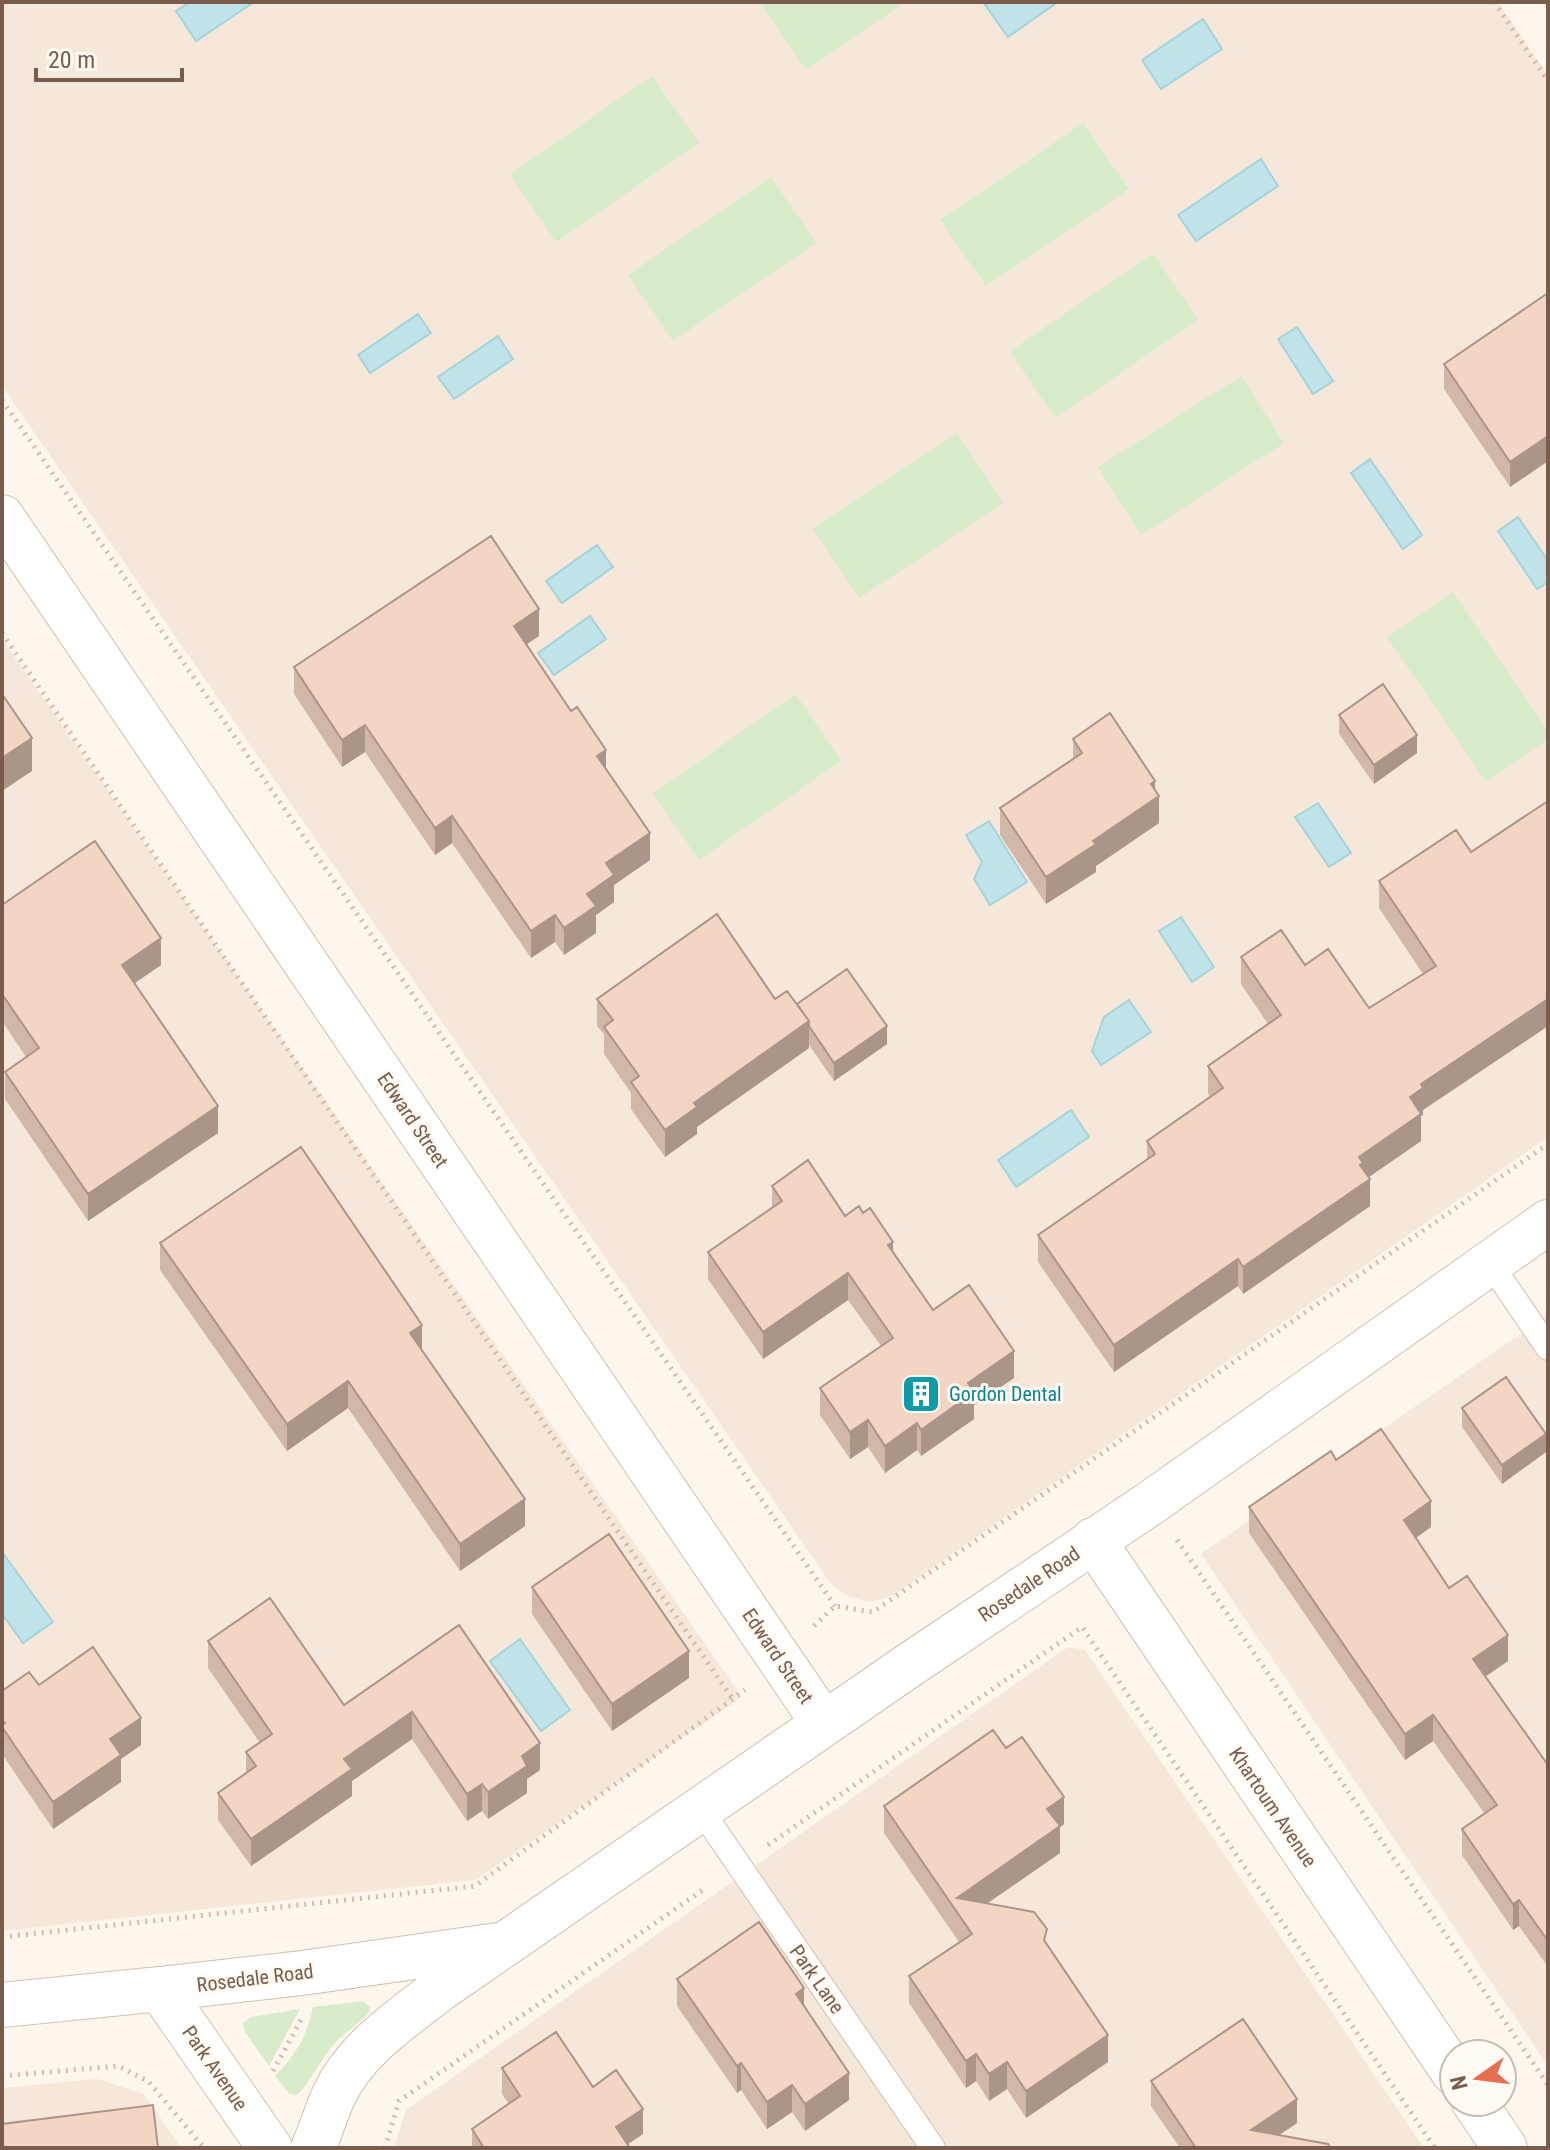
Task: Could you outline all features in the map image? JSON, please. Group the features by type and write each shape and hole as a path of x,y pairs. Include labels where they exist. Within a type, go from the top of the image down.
{"street":[{"name":"Edward Street","path":"2,517 824,1724"},
{"name":"Rosedale Road","path":"313,2148 334,2093 357,2061 383,2034 440,1989 1152,1502 1548,1222"},
{"name":"Khartoum Avenue","path":"1093,1540 1438,2049"},
{"name":"Rosedale Road","path":"2,2005 302,1973 508,1943"},
{"name":"Park Avenue","path":"160,1989 270,2148"},
{"path":"1485,2118 1505,2148"}],"lane":[{"path":"1490,1263 1548,1348"},
{"name":"Park Lane","path":"701,1810 933,2148"}],"path":[{"path":"1494,2 1548,81"},
{"path":"2,400 835,1606 873,1612 1548,1144"},
{"path":"2,633 732,1698"},
{"path":"1152,1502 1548,2085"},
{"path":"813,1627 835,1606"},
{"path":"1082,1627 1435,2148"},
{"path":"2,1937 475,1886 745,1690"},
{"path":"273,2072 307,2008"},
{"path":"2,2076 118,2066 148,2081 204,2148"},
{"path":"385,2148 399,2101"}],"shaded area":[{"path":"2,2 1498,2 1548,75 1548,1137 892,1596 870,1602 849,1597 831,1584 2,386"},
{"path":"2,639 742,1697 475,1880 2,1931"},
{"path":"1548,1315 1548,2066 1201,1554"},
{"path":"1068,1647 1085,1650 1424,2148 394,2148 406,2110"},
{"path":"98,2079 144,2094 181,2148 2,2148 2,2088"}],"green space":[{"path":"760,2 905,2 806,70"},
{"path":"652,76 699,143 556,242 510,174"},
{"path":"1083,123 1129,189 986,286 940,220"},
{"path":"771,177 816,243 673,341 628,275"},
{"path":"1153,254 1198,320 1055,418 1010,351"},
{"path":"1241,376 1284,443 1141,535 1098,467"},
{"path":"957,433 1003,503 859,598 813,528"},
{"path":"1453,592 1548,732 1548,739 1486,782 1387,637"},
{"path":"796,694 841,761 699,860 653,793"},
{"path":"363,2001 370,2007 369,2013 335,2043 301,2091 297,2095 289,2094 275,2076 300,2044 313,2007"},
{"path":"300,2009 269,2066 245,2032 243,2023 251,2017"}],"water":[{"path":"190,2 254,2 196,41 176,11"},
{"path":"990,2 1058,2 1008,37 985,5"},
{"path":"1203,19 1222,49 1161,89 1142,60"},
{"path":"1261,159 1278,186 1196,241 1178,215"},
{"path":"418,314 431,333 370,373 358,355"},
{"path":"1297,327 1333,381 1313,394 1278,339"},
{"path":"498,336 513,359 454,399 438,377"},
{"path":"1370,459 1422,535 1403,549 1351,473"},
{"path":"1518,517 1548,561 1548,582 1537,589 1498,531"},
{"path":"597,545 613,567 562,603 546,581"},
{"path":"590,616 606,639 554,675 538,653"},
{"path":"1318,803 1351,853 1329,867 1295,817"},
{"path":"989,821 1027,882 990,905 974,879 982,862 966,835"},
{"path":"1181,917 1214,967 1192,982 1159,931"},
{"path":"1129,1000 1151,1032 1101,1065 1092,1051 1104,1017"},
{"path":"1071,1110 1089,1137 1016,1187 998,1160"},
{"path":"2,1552 53,1622 23,1643 2,1614"},
{"path":"520,1639 570,1710 541,1731 490,1661"}],"building":[{"path":"1548,293 1548,436 1510,462 1444,364"},
{"path":"491,536 539,609 514,626 571,711 577,707 606,750 597,756 650,833 606,863 614,875 587,894 596,906 564,928 555,915 531,931 452,816 435,828 365,725 342,740 294,667"},
{"path":"1383,684 1417,735 1374,765 1339,715"},
{"path":"2,694 32,738 2,758"},
{"path":"1110,713 1155,781 1151,784 1159,796 1046,877 1000,808 1082,753 1073,739"},
{"path":"1548,801 1548,999 1421,1084 1423,1088 1410,1097 1421,1114 1359,1157 1363,1163 1360,1165 1370,1179 1243,1267 1238,1259 1114,1345 1038,1235 1155,1154 1147,1141 1223,1088 1208,1066 1281,1015 1241,957 1281,930 1305,965 1328,949 1369,1008 1436,966 1379,881 1456,830 1471,852"},
{"path":"95,841 161,938 122,965 218,1106 88,1194 5,1072 39,1048 2,994 2,905"},
{"path":"717,914 775,999 787,991 809,1021 694,1103 697,1107 665,1130 631,1082 639,1076 604,1027 613,1020 597,999"},
{"path":"847,969 887,1026 834,1063 797,1004"},
{"path":"301,1147 422,1325 410,1333 525,1499 460,1544 348,1381 287,1424 160,1243"},
{"path":"808,1160 845,1216 859,1206 863,1213 870,1208 893,1242 888,1245 933,1310 969,1285 1014,1351 968,1383 974,1392 921,1430 917,1423 885,1446 868,1420 850,1432 820,1388 893,1338 848,1273 763,1332 708,1252 782,1201 772,1186"},
{"path":"1506,1377 1546,1434 1502,1465 1462,1408"},
{"path":"1381,1429 1431,1501 1404,1520 1449,1588 1467,1576 1508,1635 1473,1659 1548,1765 1548,1941 1519,1900 1513,1904 1462,1829 1497,1805 1433,1715 1405,1734 1249,1507 1331,1451 1336,1460"},
{"path":"609,1534 689,1651 612,1704 532,1587"},
{"path":"270,1598 344,1705 459,1625 540,1743 522,1756 527,1766 488,1792 482,1784 467,1794 412,1712 344,1759 352,1769 251,1839 218,1793 256,1766 246,1752 272,1734 208,1641"},
{"path":"93,1647 141,1718 110,1739 121,1755 53,1802 2,1727 5,1723 2,1720 2,1691 29,1672 39,1685"},
{"path":"993,1730 1006,1748 1022,1737 1064,1797 1047,1809 1060,1826 957,1898 1034,1912 1047,1929 1044,1940 1108,2035 1026,2091 1007,2062 989,2074 976,2054 966,2061 909,1976 972,1934 884,1806"},
{"path":"759,1922 804,1988 796,1994 849,2073 805,2104 792,2085 767,2102 741,2063 737,2066 677,1979"},
{"path":"1243,2019 1297,2099 1251,2130 1328,2144 1330,2148 1196,2148 1151,2081"},
{"path":"556,2032 593,2087 616,2070 643,2109 616,2127 630,2148 484,2148 472,2129 520,2096 502,2068"},
{"path":"153,2105 158,2148 2,2148 2,2124"}],"place":[{"name":"Gordon Dental","path":"921,1394"}]}
